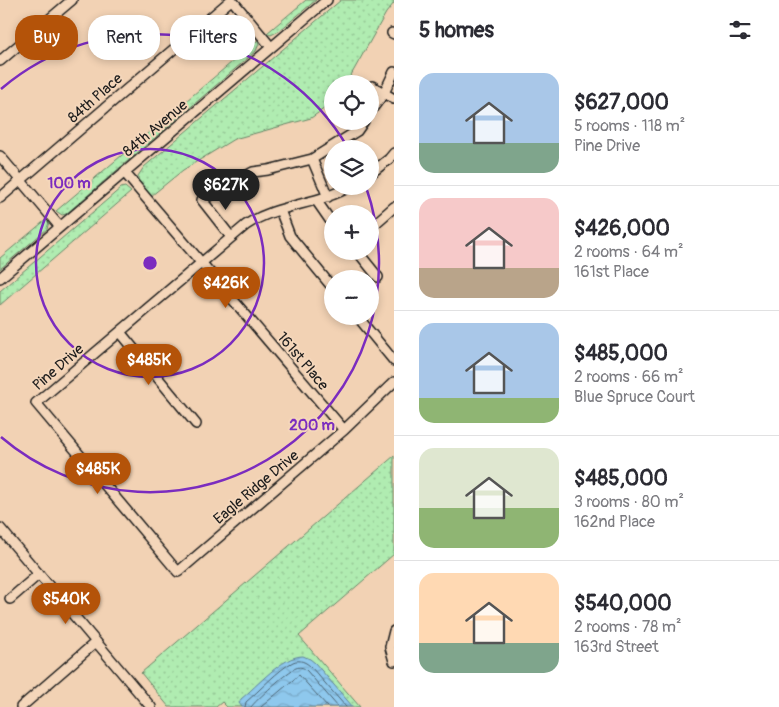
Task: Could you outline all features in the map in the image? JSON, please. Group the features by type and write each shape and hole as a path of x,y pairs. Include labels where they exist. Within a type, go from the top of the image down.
{"street":[{"path":"0,61 72,0"},
{"path":"232,0 271,47"},
{"name":"84th Place","path":"0,198 232,0"},
{"name":"84th Avenue","path":"0,278 327,0"},
{"path":"379,100 394,72"},
{"path":"379,90 394,99"},
{"path":"231,237 202,200 253,172 312,159 358,130"},
{"path":"379,167 389,160 394,153"},
{"path":"0,156 60,227"},
{"path":"312,159 328,197"},
{"name":"161st Place","path":"124,172 344,430"},
{"name":"Pine Drive","path":"178,572 36,404 254,219 332,195"},
{"path":"316,200 324,212"},
{"path":"379,220 394,207"},
{"path":"280,210 290,236 324,277"},
{"path":"364,260 372,270"},
{"path":"365,325 394,360"},
{"path":"120,332 196,424"},
{"name":"Eagle Ridge Drive","path":"178,572 344,430 394,382"},
{"path":"0,528 151,707"},
{"path":"10,599 39,574"},
{"path":"394,631 390,647 394,661"},
{"path":"21,707 96,642"}],"green space":[{"path":"306,0 316,0 279,31 271,35 267,33"},
{"path":"341,0 394,0 351,75 324,75 324,109 311,118 234,139 183,170 151,196 138,180 138,176 144,167"},
{"path":"258,40 259,44 255,52 255,43"},
{"path":"234,60 246,60 66,214 62,215 56,211"},
{"path":"125,187 131,192 0,305 0,291 121,188"},
{"path":"48,218 47,229 0,269 0,258"},
{"path":"394,456 394,554 299,636 360,707 227,707 222,702 216,707 169,707 141,673"}],"water":[{"path":"303,656 315,663 353,707 242,707 239,703 241,699 278,666 295,657"}]}
